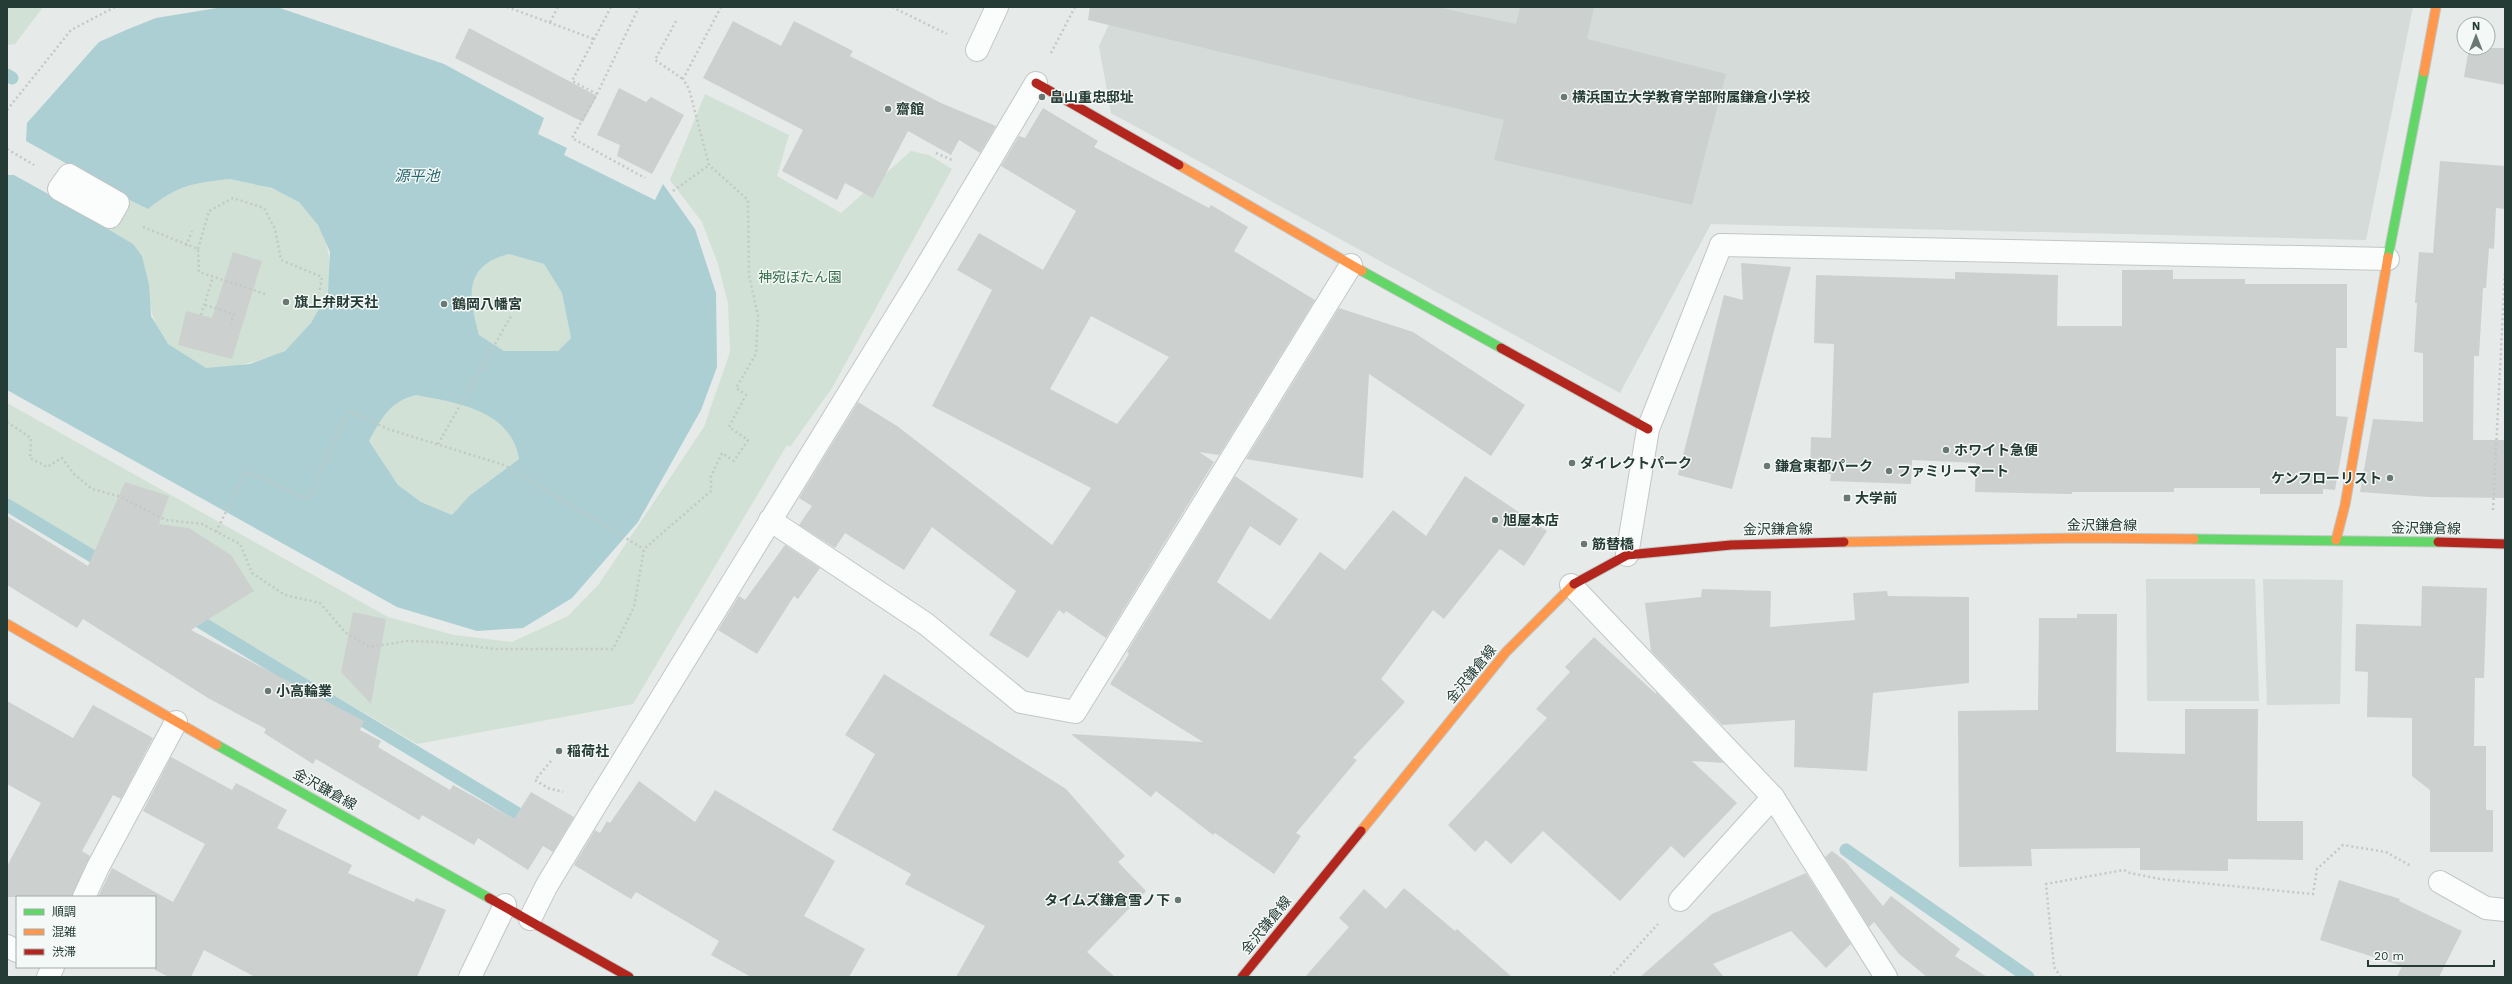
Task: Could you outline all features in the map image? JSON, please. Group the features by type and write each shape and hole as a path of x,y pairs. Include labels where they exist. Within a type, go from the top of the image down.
{"main road":[{"path":"2336,540 2345,505 2388,259 2436,7"},
{"path":"1036,83 1351,265 1648,429"},
{"name":"金沢鎌倉線","path":"1242,977 1506,652 1571,585 1627,555 1731,545 1898,540 2081,538 2336,540 2505,544"},
{"name":"金沢鎌倉線","path":"7,624 176,722 530,919 630,977"}],"street":[{"path":"977,50 997,7"},
{"path":"530,919 547,885 1036,83"},
{"path":"1627,555 1648,429 1721,244 2388,259"},
{"path":"770,520 926,624 1021,702 1075,712 1351,265"},
{"path":"1571,585 1773,797 1886,977"},
{"path":"84,896 98,867 176,722"},
{"path":"1680,900 1773,797"},
{"path":"2440,882 2486,908 2505,910"},
{"path":"470,977 505,905"},
{"path":"7,946 16,950"}],"path":[{"path":"7,110 71,30 114,7"},
{"path":"507,7 514,8 594,39"},
{"path":"550,22 558,7"},
{"path":"597,94 572,81 611,7"},
{"path":"639,7 597,94 572,138 644,178"},
{"path":"683,79 721,7"},
{"path":"1036,83 1075,7"},
{"path":"7,422 31,438 30,458 47,467 62,458 74,474 92,489 118,496 166,520 202,524 240,544 252,573 285,595 320,603 345,632 369,646 407,641 439,642 495,649 612,649 634,607 644,549 712,491 712,476 722,453 734,461 748,440 729,427 746,395 736,388 756,354 758,316 749,274 748,200 709,165 689,89 683,79 655,60 676,20"},
{"path":"673,191 709,165"},
{"path":"268,295 199,272 198,249 209,211 233,198 264,208 275,229 281,260 322,277 318,293"},
{"path":"114,210 139,225 186,246 198,249"},
{"path":"186,246 192,231"},
{"path":"2486,543 2493,509 2505,270"},
{"path":"201,315 213,277"},
{"path":"205,305 234,314 231,324"},
{"path":"438,444 511,316"},
{"path":"216,532 246,471 306,499 349,411 388,430 504,465 644,549"},
{"path":"551,761 535,780 548,788 578,796 595,806"},
{"path":"2060,977 2054,967 2046,884 2124,870 2130,873 2160,879 2313,894 2317,869 2343,845 2386,852 2440,882"},
{"path":"1610,977 1680,900"}],"shaded area":[{"path":"1117,7 2413,7 2366,240 1711,224 1620,393 1111,113 1099,46"},
{"path":"2146,579 2255,579 2259,701 2147,701"},
{"path":"2263,579 2343,580 2340,704 2267,705"}],"green space":[{"path":"7,7 43,7 15,44 7,45"},
{"name":"神宛ぼたん園","path":"705,94 789,135 777,176 841,213 911,151 929,155 952,169 832,388 790,447 787,445 633,704 417,744 207,620 7,509 7,403 388,617 454,635 512,642 568,616 599,584 704,427 730,352 728,303 718,264 702,222 670,180"},
{"path":"230,179 275,189 292,197 308,211 326,243 329,255 330,280 326,299 317,315 304,332 285,350 270,357 246,364 223,368 206,368 175,350 161,336 156,326 150,303 142,256 95,222 115,193 148,209 168,195 186,186"},
{"path":"509,254 544,264 562,293 571,338 558,351 504,351 479,335 472,308 472,285 476,275 483,267 494,259"},
{"path":"416,395 448,401 480,412 494,419 505,429 514,443 519,459 469,496 452,515 421,502 398,485 369,441 387,412 399,402"}],"water":[{"name":"源平池","path":"277,7 444,64 544,118 538,134 567,148 564,155 655,200 663,184 695,229 716,293 717,367 701,410 638,522 572,598 523,628 477,631 397,607 7,390 7,175 14,175 59,200 78,170 26,141 27,123 99,42 156,18 217,8","holes":["230,179 272,188 299,202 318,225 330,252 328,293 311,323 285,351 250,364 206,368 168,344 151,316 149,285 142,256 133,244 96,222 115,193 148,209 168,195 186,186","509,254 544,264 562,293 571,338 558,351 504,351 479,335 473,308 473,285 476,275 483,267 494,259","416,395 448,401 480,412 494,419 505,429 514,443 519,459 469,496 452,515 421,502 398,485 369,441 387,412 399,402"]}],"building":[{"name":"横浜国立大学教育学部附属鎌倉小学校","path":"1090,7 1436,7 1516,24 1520,7 1594,7 1587,39 1726,74 1692,205 1494,160 1504,120 1088,20"},
{"name":"齋館","path":"733,21 781,46 794,21 853,51 850,56 941,103 996,126 980,153 959,140 951,155 908,131 873,198 845,183 837,200 782,171 803,130 703,78"},
{"path":"469,28 597,96 583,122 455,58"},
{"path":"2496,48 2505,48 2505,85 2464,77 2468,56 2496,56"},
{"path":"619,88 646,102 651,97 684,115 652,174 617,156 620,145 597,135"},
{"path":"1043,108 1098,141 1094,147 1209,208 1211,205 1248,227 1234,251 1315,300 1219,455 1199,452 1214,462 1106,638 1066,611 1064,614 1059,610 1028,658 989,635 1016,591 932,527 904,570 845,533 835,548 799,525 812,506 799,498 858,402 897,426 1052,545 1091,488 932,406 992,290 957,270 979,233 1043,270 1076,211 1001,166 1019,136 1025,138","holes":["1091,316 1169,357 1117,424 1050,389"]},
{"path":"2440,161 2505,166 2505,209 2496,208 2494,249 2489,248 2486,288 2483,288 2479,356 2474,356 2473,440 2505,440 2505,498 2429,497 2360,492 2373,419 2423,422 2423,353 2414,352 2417,303 2415,303 2419,252 2433,253"},
{"path":"233,252 262,261 232,359 178,345 186,311 212,318"},
{"path":"1741,263 1791,267 1732,489 1678,475 1724,295 1743,300"},
{"path":"2122,270 2173,270 2173,279 2245,279 2245,284 2347,284 2347,348 2336,348 2336,416 2348,417 2335,490 2323,489 2323,494 2260,494 2260,488 2174,488 2174,492 2072,492 2072,494 1975,492 1976,463 1912,460 1911,484 1830,481 1831,474 1810,473 1811,437 1831,438 1834,344 1814,343 1816,275 1955,279 1955,272 2058,275 2057,326 2122,326"},
{"path":"1339,308 1413,332 1525,405 1491,456 1369,374 1363,478 1246,459"},
{"path":"1235,476 1298,519 1280,546 1250,526 1217,582 1270,620 1320,552 1345,570 1393,510 1426,536 1465,476 1547,531 1524,566 1500,549 1444,619 1433,610 1381,679 1405,702 1353,758 1357,760 1296,833 1301,836 1274,874 1215,833 1213,835 1156,791 1151,797 1071,734 1203,742 1110,684 1129,654 1127,652"},
{"path":"125,482 169,496 159,524 189,528 231,555 254,591 191,630 364,721 360,730 381,741 378,747 450,790 453,785 514,819 531,792 574,817 553,852 543,846 528,870 478,838 474,845 422,815 419,820 316,759 313,764 264,733 266,729 208,698 83,619 77,628 7,585 7,516 88,566"},
{"path":"785,545 820,568 798,599 794,596 757,654 718,630 739,596 745,600"},
{"path":"2422,586 2487,588 2484,678 2475,678 2474,746 2486,746 2486,810 2493,810 2493,852 2430,852 2430,790 2412,776 2412,718 2367,717 2368,672 2355,671 2356,624 2421,626"},
{"path":"1702,589 1771,591 1770,627 1855,620 1853,593 1887,591 1888,596 1969,597 1969,683 1873,693 1867,771 1794,767 1795,720 1722,725 1651,651 1645,603 1701,597"},
{"path":"353,612 386,619 371,704 341,672"},
{"path":"2077,614 2117,614 2116,752 2185,754 2185,709 2258,709 2257,821 2303,821 2303,860 2228,859 2228,871 2140,870 2140,848 2031,849 2032,866 1959,867 1958,711 2038,710 2039,618 2077,618"},
{"path":"1594,637 1656,694 1656,692 1724,763 1692,761 1737,803 1684,858 1671,846 1620,901 1543,831 1511,864 1486,840 1475,852 1448,825 1547,718 1536,709 1570,672 1565,667"},
{"path":"884,674 1066,789 1125,856 1118,862 1146,891 1087,952 1115,977 956,977 985,926 905,884 911,874 832,830 875,754 845,735"},
{"path":"7,701 73,738 93,705 153,738 121,799 113,795 82,851 90,856 72,896 7,897 7,866 41,803 7,784"},
{"path":"171,757 232,790 236,783 287,810 277,828 352,865 348,873 414,902 416,898 446,910 417,977 255,977 204,950 191,977 169,977 155,970 156,896 98,896 112,868 173,902 205,844 143,811"},
{"path":"639,781 695,822 715,790 835,861 804,916 865,949 849,977 751,977 711,955 719,941 636,892 631,899 574,865 595,830 600,833 607,821 610,823"},
{"path":"1832,851 1845,861 1883,906 1891,896 1960,949 1955,956 1987,977 1927,977 1899,954 1874,922 1869,927 1825,857"},
{"path":"1806,873 1851,944 1826,968 1791,931 1713,964 1724,977 1640,977 1712,914"},
{"path":"2339,880 2400,899 2399,901 2462,931 2439,977 2397,977 2402,966 2320,940"},
{"path":"1404,888 1455,931 1457,929 1512,977 1305,977 1349,927 1339,918 1364,889 1386,909"}],"waterway":[{"path":"7,75 12,78"},
{"path":"7,505 107,565"},
{"path":"187,614 533,823"},
{"path":"1846,850 2028,977"}],"traffic: fast":[{"path":"2388,257 2424,72"},
{"path":"1362,271 1501,348"},
{"path":"2194,539 2438,542"},
{"path":"217,745 489,898"}],"traffic: slow":[{"path":"2424,72 2436,7"},
{"path":"1179,165 1362,271"},
{"path":"2336,540 2345,505 2388,257"},
{"path":"1844,542 2081,538 2194,539"},
{"path":"1361,831 1506,652 1574,584"},
{"path":"7,624 217,745"}],"traffic: jam":[{"path":"1036,83 1179,165"},
{"path":"1501,348 1648,429"},
{"path":"1574,584 1627,555 1731,545 1844,542"},
{"path":"2438,542 2505,544"},
{"path":"1242,977 1361,831"},
{"path":"489,898 629,977"}],"place":[{"name":"畠山重忠邸址","path":"1042,97"},
{"name":"横浜国立大学教育学部附属鎌倉小学校","path":"1564,97"},
{"name":"齋館","path":"888,109"},
{"name":"旗上弁財天社","path":"286,302"},
{"name":"鶴岡八幡宮","path":"444,304"},
{"name":"ホワイト急便","path":"1946,450"},
{"name":"ダイレクトパーク","path":"1572,463"},
{"name":"鎌倉東都パーク","path":"1767,466"},
{"name":"ファミリーマート","path":"1889,471"},
{"name":"ケンフローリスト","path":"2390,478"},
{"name":"大学前","path":"1847,498"},
{"name":"旭屋本店","path":"1495,520"},
{"name":"筋替橋","path":"1584,544"},
{"name":"小高輪業","path":"268,691"},
{"name":"稲荷社","path":"559,751"},
{"name":"タイムズ鎌倉雪ノ下","path":"1178,900"}]}
